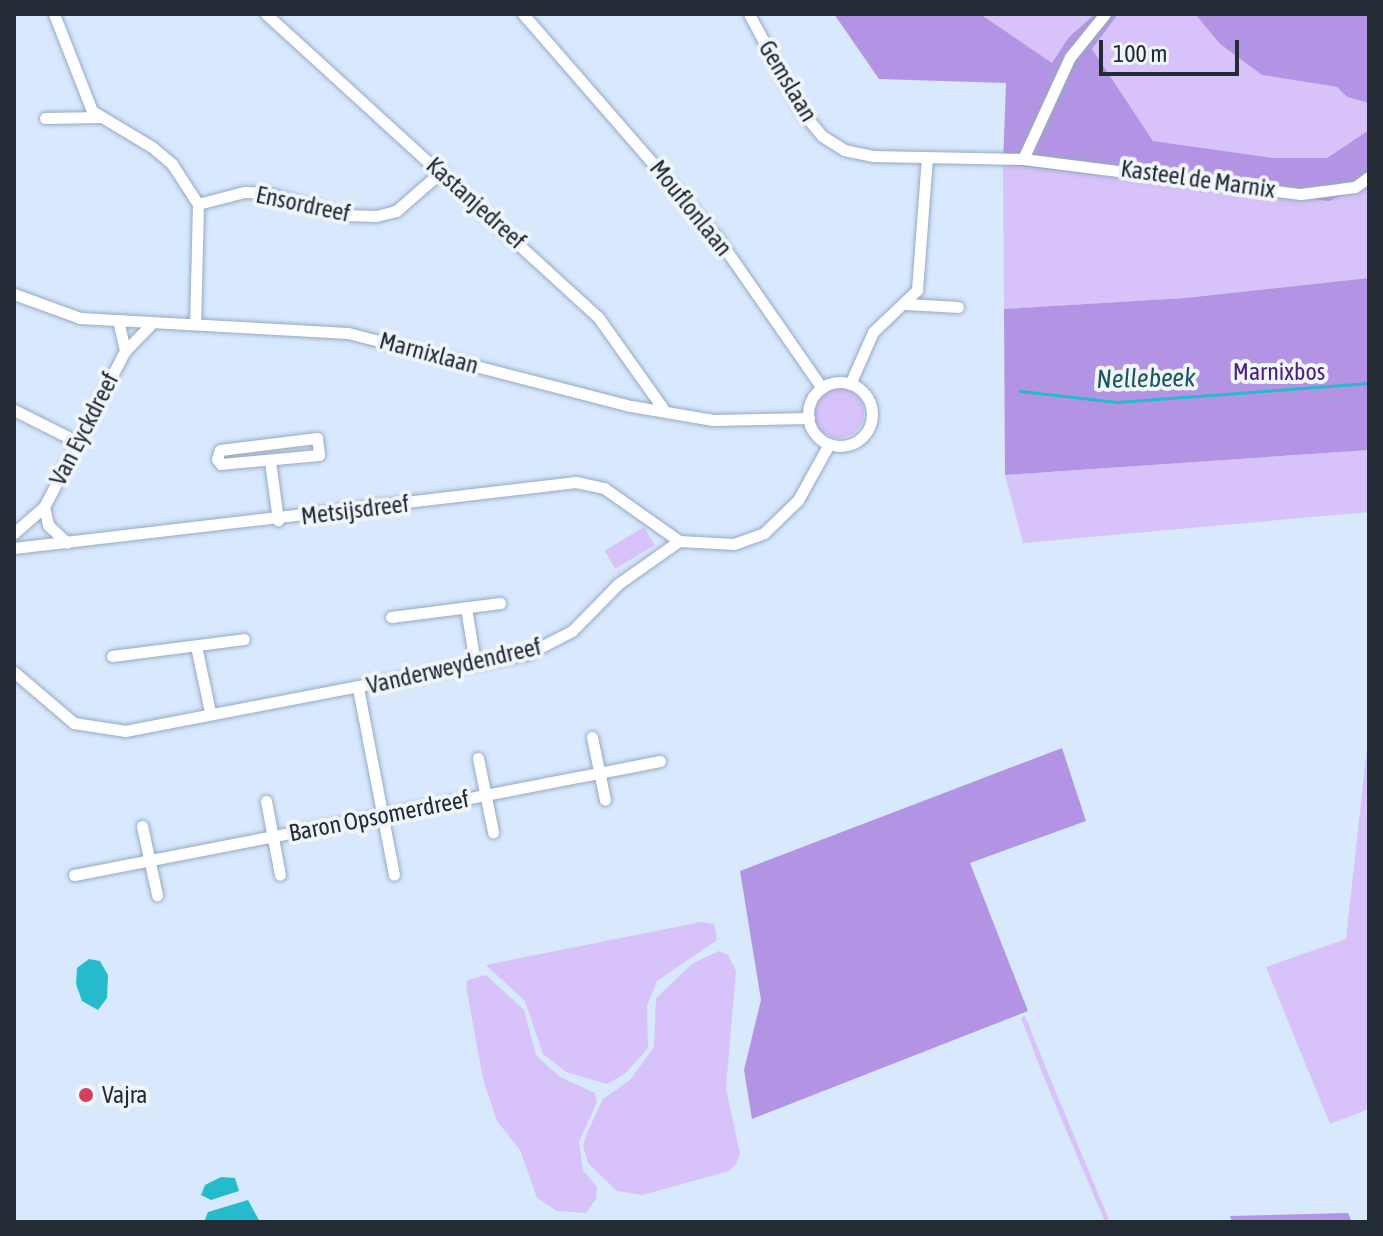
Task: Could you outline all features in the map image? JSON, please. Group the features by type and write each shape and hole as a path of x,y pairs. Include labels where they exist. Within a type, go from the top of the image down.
{"street":[{"path":"54,14 92,111 172,164 198,204 195,323"},
{"name":"Kastanjedreef","path":"266,14 442,171 598,317 664,410"},
{"name":"Mouflonlaan","path":"523,14 717,237 822,388"},
{"name":"Gemslaan","path":"749,14 802,112 822,136 844,150 873,156 927,157"},
{"path":"1023,159 1070,57 1105,14"},
{"path":"45,118 100,117"},
{"path":"850,384 873,332 907,304 922,269 927,157"},
{"name":"Kasteel de Marnix","path":"927,157 1023,159 1301,194 1341,191 1369,177"},
{"name":"Ensordreef","path":"198,204 244,192 267,193 346,215 376,216 396,211 442,171"},
{"name":"Marnixlaan","path":"14,294 59,313 118,320 348,333 713,420 809,418"},
{"path":"907,304 958,307"},
{"name":"Van Eyckdreef","path":"118,320 125,351"},
{"name":"Van Eyckdreef","path":"14,533 44,507 125,351 152,323"},
{"path":"850,384 869,401 870,426 856,442 829,444 817,436 809,418 810,403 822,388 850,384"},
{"path":"14,410 78,442"},
{"path":"317,438 321,441 319,455 270,461 221,464 216,454 317,438"},
{"path":"679,541 734,544 764,533 804,492 829,444"},
{"path":"270,461 278,520"},
{"name":"Metsijsdreef","path":"14,548 592,483 626,500 679,541"},
{"name":"Van Eyckdreef","path":"44,507 48,525 67,543"},
{"name":"Vanderweydendreef","path":"14,672 41,690 62,715 89,729 125,731 210,712 358,688 475,663 553,642 618,584 679,541"},
{"path":"391,617 500,603"},
{"path":"466,608 475,663"},
{"path":"112,656 244,639"},
{"path":"196,646 210,712"},
{"path":"358,688 394,875"},
{"path":"592,737 605,800"},
{"name":"Baron Opsomerdreef","path":"478,758 493,832"},
{"name":"Baron Opsomerdreef","path":"74,875 660,761"},
{"name":"Baron Opsomerdreef","path":"266,801 280,875"},
{"path":"142,826 157,895"}],"shaded area":[{"path":"980,14 1095,14 1069,37 1053,64"},
{"path":"1118,14 1195,14 1220,44 1262,75 1337,87 1347,97 1369,103 1369,130 1327,158 1273,158 1153,141 1092,49"},
{"path":"1003,164 1369,183 1369,278 1185,298 1004,309"},
{"path":"839,388 857,395 864,413 857,431 839,438 821,431 814,413 821,395"},
{"path":"1369,450 1369,512 1023,543 1005,475"},
{"path":"644,527 655,545 615,569 605,551"},
{"path":"1369,729 1369,1109 1330,1124 1266,967 1346,939"},
{"path":"701,922 714,924 717,940 657,981 647,1006 648,1048 626,1073 607,1084 566,1072 543,1054 525,1001 486,965"},
{"path":"719,951 728,955 736,971 726,1088 740,1154 736,1164 729,1171 642,1195 617,1191 588,1163 583,1146 587,1133 603,1099 630,1080 654,1047 656,998 693,963"},
{"path":"486,975 524,1010 536,1055 560,1077 595,1093 597,1102 579,1142 583,1170 597,1187 596,1199 586,1213 557,1211 537,1198 520,1150 497,1121 483,1079 466,986 468,980"},
{"path":"1025,1016 1110,1222 1105,1222 1045,1080 1021,1018"}],"green space":[{"path":"834,14 980,14 1052,63 1069,37 1095,14 1118,14 1092,49 1153,141 1273,158 1327,158 1369,130 1369,183 1329,201 1003,164 1006,83 879,79"},
{"path":"1195,14 1369,14 1369,103 1347,97 1337,87 1262,75 1220,44"},
{"name":"Marnixbos","path":"1369,278 1369,450 1005,475 1004,309 1185,298"},
{"path":"1062,748 1086,821 970,863 1028,1011 752,1119 744,1070 761,1000 740,871"},
{"path":"1348,1213 1352,1222 1232,1222 1230,1216"}],"water":[{"path":"89,959 100,961 108,975 107,998 98,1010 82,1001 76,984 77,968"},
{"path":"221,1177 235,1178 239,1191 211,1200 201,1195 205,1185"},
{"path":"248,1200 260,1222 204,1222 208,1212"}],"waterway":[{"name":"Nellebeek","path":"1020,391 1117,402 1369,383"}],"place":[{"name":"Vajra","path":"86,1095"}]}
